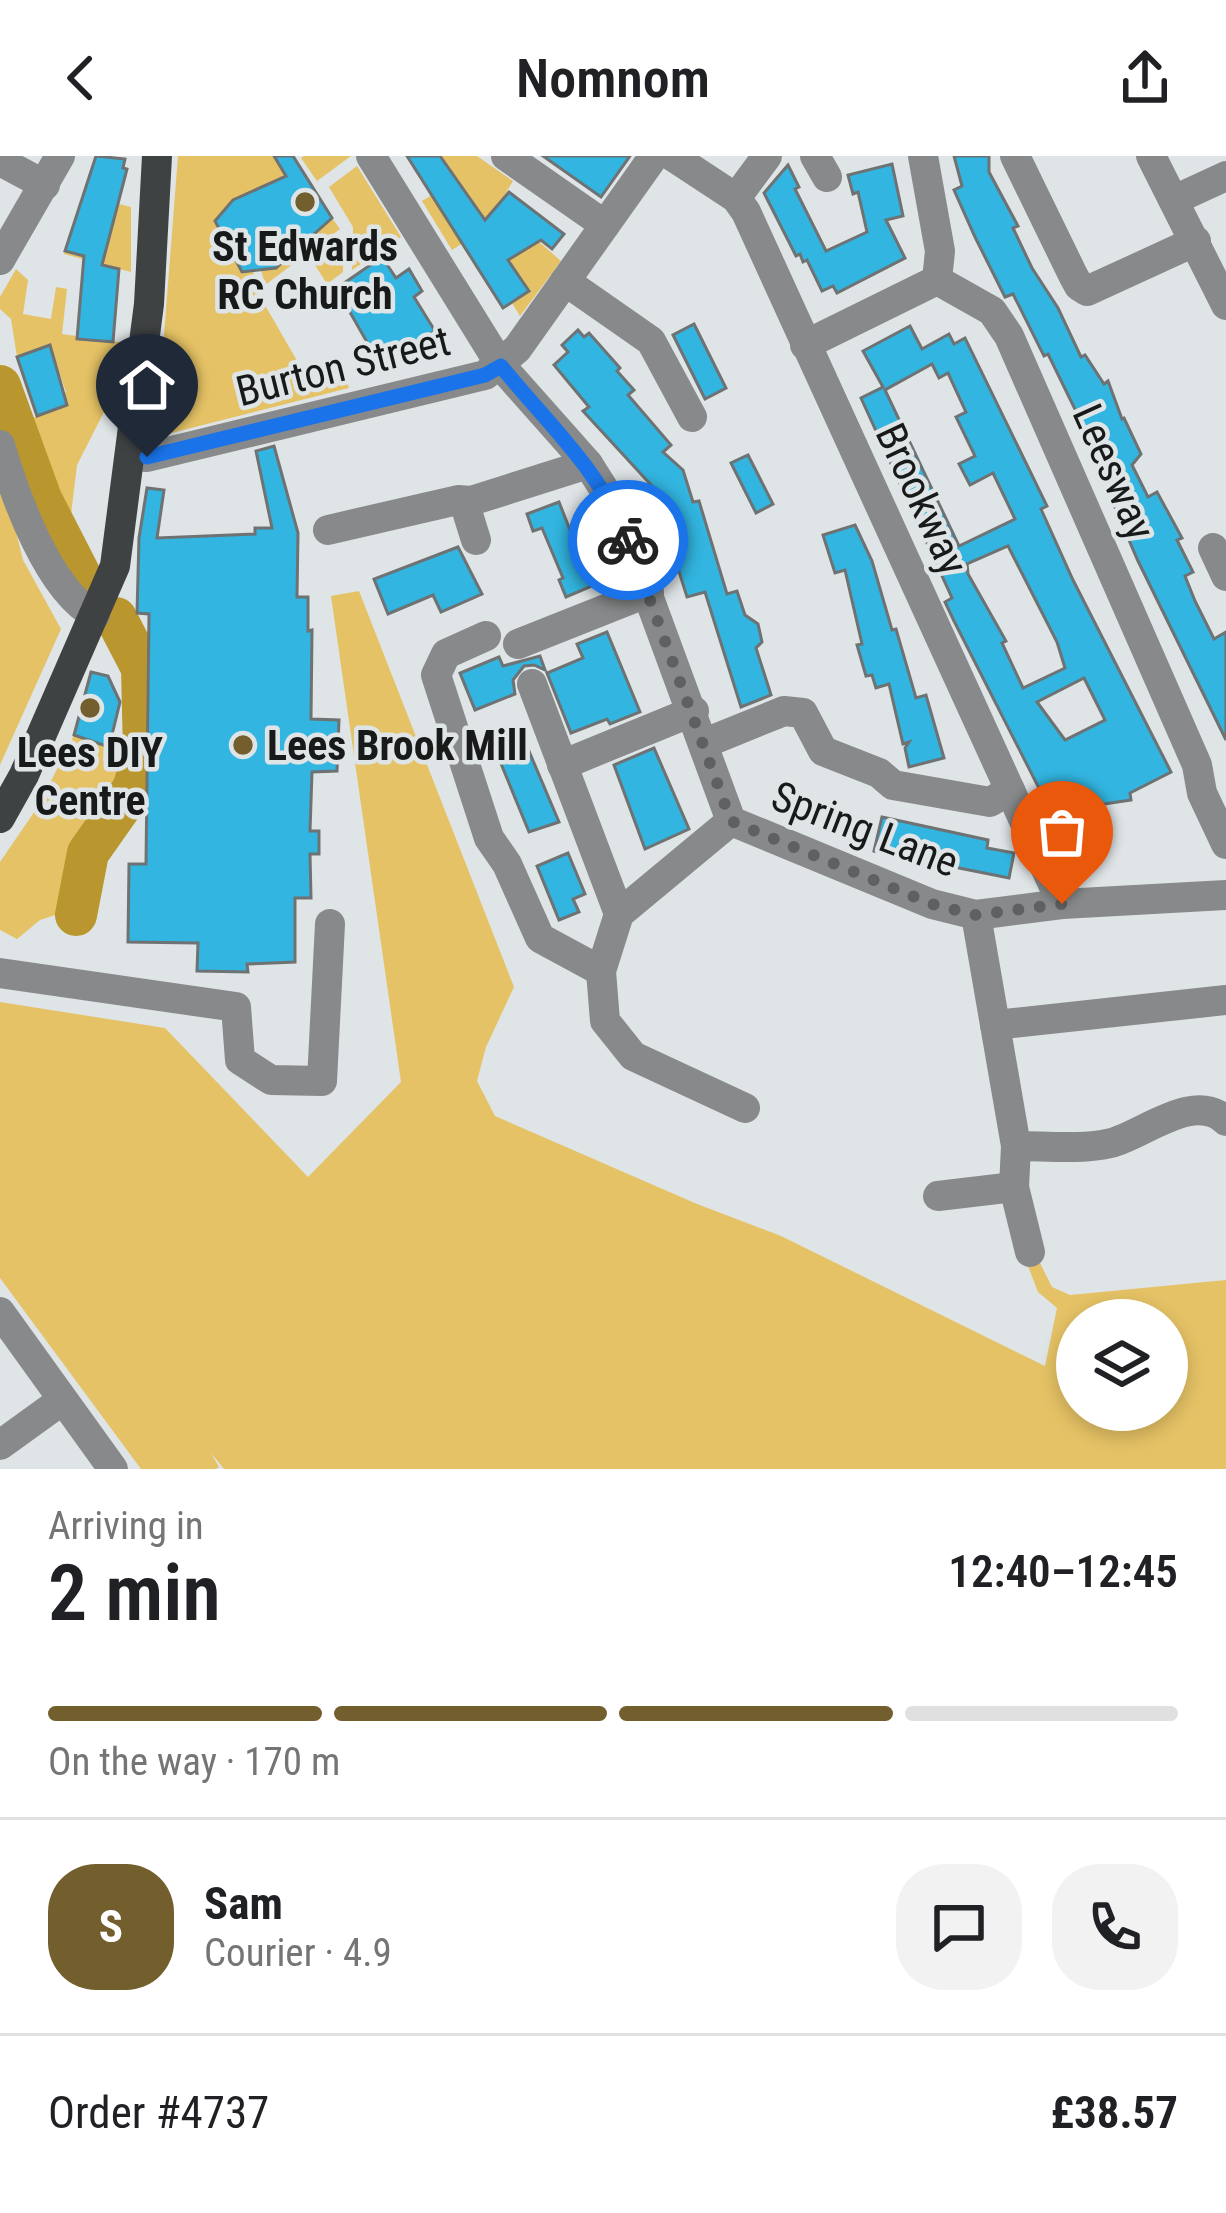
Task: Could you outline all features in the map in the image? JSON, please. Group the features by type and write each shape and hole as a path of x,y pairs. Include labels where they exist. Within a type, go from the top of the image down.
{"main road":[{"path":"0,818 24,775 115,566 149,304 157,156"}],"street":[{"path":"0,260 60,156"},
{"name":"Spring Lane","path":"371,156 501,366 588,464 616,508 731,821 932,904 976,915 1062,904 1226,895"},
{"path":"506,156 605,225"},
{"path":"736,198 767,156"},
{"path":"805,345 937,280 940,251 923,156"},
{"path":"1015,156 1072,275 1088,291 1196,241"},
{"path":"1151,156 1226,305"},
{"path":"501,366 654,158"},
{"name":"Brookway","path":"654,158 736,198 746,212 1062,904"},
{"path":"0,160 45,185"},
{"path":"1174,200 1226,176"},
{"name":"Leesway","path":"937,280 992,311 1009,336 1197,765 1202,793 1226,844"},
{"path":"565,281 651,341 692,417"},
{"name":"Burton Street","path":"132,456 147,457 485,375 501,366"},
{"path":"0,445 14,493 65,591 95,615"},
{"path":"328,530 458,500 471,502 588,464"},
{"path":"471,502 466,517 476,540"},
{"path":"518,644 649,592"},
{"path":"486,636 446,654 436,675 489,838 507,864 540,938 601,971"},
{"path":"532,684 619,914"},
{"path":"562,765 694,711"},
{"path":"705,742 784,711 803,713 823,751 879,773 893,785 990,802 1010,790"},
{"path":"731,821 619,914 601,971 605,1021 633,1056 745,1108"},
{"path":"976,915 1016,1145 1014,1187 1030,1252"},
{"path":"0,973 236,1007 240,1060 271,1080 322,1081 330,924"},
{"path":"995,1025 1226,1000"},
{"path":"1016,1145 1112,1143 1171,1116 1197,1112 1220,1115 1226,1121"},
{"path":"938,1196 1014,1187"},
{"path":"0,1312 113,1469"},
{"path":"0,1445 61,1401"}],"shaded area":[{"path":"178,156 274,156 279,164 300,170 216,221 241,271 253,270 258,293 311,385 333,376 346,380 349,388 156,437"},
{"path":"304,156 351,156 317,181"},
{"path":"440,156 477,156 513,181 498,206 561,261 520,316 512,303 529,291 478,210 453,225 463,243 452,250 422,201 432,195"},
{"path":"357,166 401,237 352,270 353,227 329,187"},
{"path":"86,196 131,207 131,272 64,254 103,260 116,209"},
{"path":"332,218 340,229 265,285 261,270 276,268"},
{"path":"343,239 343,272 327,284 313,262"},
{"path":"16,269 28,280 23,314 51,319 56,287 67,289 62,334 126,343 118,407 107,406 77,465 70,523 50,491 24,421 66,406 66,392 50,346 17,357 11,319 0,309 0,297"},
{"path":"0,467 23,560 61,629 0,765"},
{"path":"359,591 514,987 486,1047 477,1081 495,1116 781,1236 1045,1366 1056,1313 1056,1431 1188,1431 1188,1299 1056,1299 1056,1307 1038,1292 1026,1261 1037,1257 1052,1287 1070,1295 1226,1280 1226,1469 224,1469 211,1453 216,1469 141,1469 0,1278 0,1002 165,1028 308,1177 401,1082 331,596"},
{"path":"74,735 104,745 103,761 127,770 123,790 79,854 65,912 40,920 17,939 0,930 0,862 39,805"}],"building":[{"path":"96,156 125,159 123,168 127,169 102,265 119,269 113,342 77,339 84,256 65,251"},
{"path":"274,156 293,156 332,218 276,268 242,272 215,221 233,200 286,176"},
{"path":"407,156 440,156 485,220 509,192 564,234 552,249 541,240 508,260 529,291 503,308"},
{"path":"543,156 630,156 601,197"},
{"path":"954,156 989,156 989,172 1018,226 1013,228 1032,268 1081,357 1085,355 1104,384 1108,381 1141,454 1132,465 1148,497 1157,492 1182,538 1177,540 1193,572 1185,576 1195,601 1214,639 1226,632 1226,740 1138,561 1110,496 1116,493 1048,354 1044,356 1013,294 1005,297 975,237 954,190 962,186"},
{"path":"892,164 903,216 886,220 905,258 837,293 833,286 822,291 807,260 796,256 764,193 788,165 826,251 867,232 858,192 853,194 848,175"},
{"path":"382,257 396,278 409,269 422,291 414,297 435,331 380,365 347,307 342,310 331,292"},
{"path":"694,324 726,388 705,399 673,335"},
{"path":"910,326 922,349 949,334 954,344 965,338 1047,506 1041,509 1073,580 1171,772 1130,793 1131,800 1091,806 1084,790 1049,808 945,602 952,598 861,398 883,387 863,351","holes":["932,364 939,378 948,373 966,412 956,417 975,456 959,464 970,485 993,473 1015,519 959,546 885,390","1008,546 1057,642 1065,668 1023,688 1002,643 1006,641 968,574 967,564","1084,678 1105,720 1065,740 1037,702"]},
{"path":"578,330 584,337 589,333 620,368 617,371 634,390 628,395 671,445 663,452 683,470 693,502 699,501 727,594 737,591 745,615 758,624 762,642 756,648 771,695 741,707 705,592 687,597 652,486 583,411 589,407 554,365 568,352 562,345"},
{"path":"50,345 67,405 37,416 17,357"},
{"name":"Lees Brook Mill","path":"274,446 298,533 297,597 308,597 311,719 339,720 337,771 312,772 310,831 319,831 319,854 310,854 311,898 295,898 295,962 247,964 248,972 197,971 198,943 128,942 129,864 146,864 149,614 137,613 139,538 147,488 164,490 157,538 255,534 255,528 272,528 256,451"},
{"path":"748,455 773,504 756,513 731,463"},
{"path":"559,502 592,586 566,597 542,528 533,531 527,514"},
{"path":"855,525 872,561 892,630 896,629 916,698 926,695 944,758 909,767 905,748 909,742 903,744 889,684 876,688 872,675 866,676 845,570 835,573 823,535"},
{"path":"458,547 482,594 441,612 433,595 388,614 374,579"},
{"path":"607,632 640,712 571,733 547,673 583,658 577,644"},
{"path":"540,656 545,670 524,666 513,680 515,694 475,710 460,673 499,657 503,666"},
{"path":"91,672 108,676 120,702 109,747 74,735"},
{"path":"523,737 559,822 529,832 495,749"},
{"path":"654,748 689,829 645,849 614,765"},
{"path":"882,817 988,840 987,848 1014,853 1009,878 874,851"},
{"path":"568,853 585,894 573,899 579,912 559,920 537,866"}],"waterway":[{"path":"0,386 41,499 79,573"},
{"path":"76,915 88,853 133,789 144,754 142,668 116,618"}],"way so far":[{"path":"628,540 731,821 932,904 976,915 1062,904"}],"place":[{"name":"St Edwards RC Church","path":"305,202"},
{"name":"Lees DIY Centre","path":"90,708"},
{"name":"Lees Brook Mill","path":"243,745"}],"route":[{"path":"147,457 485,375 501,366 588,464 616,508 628,540"}]}
